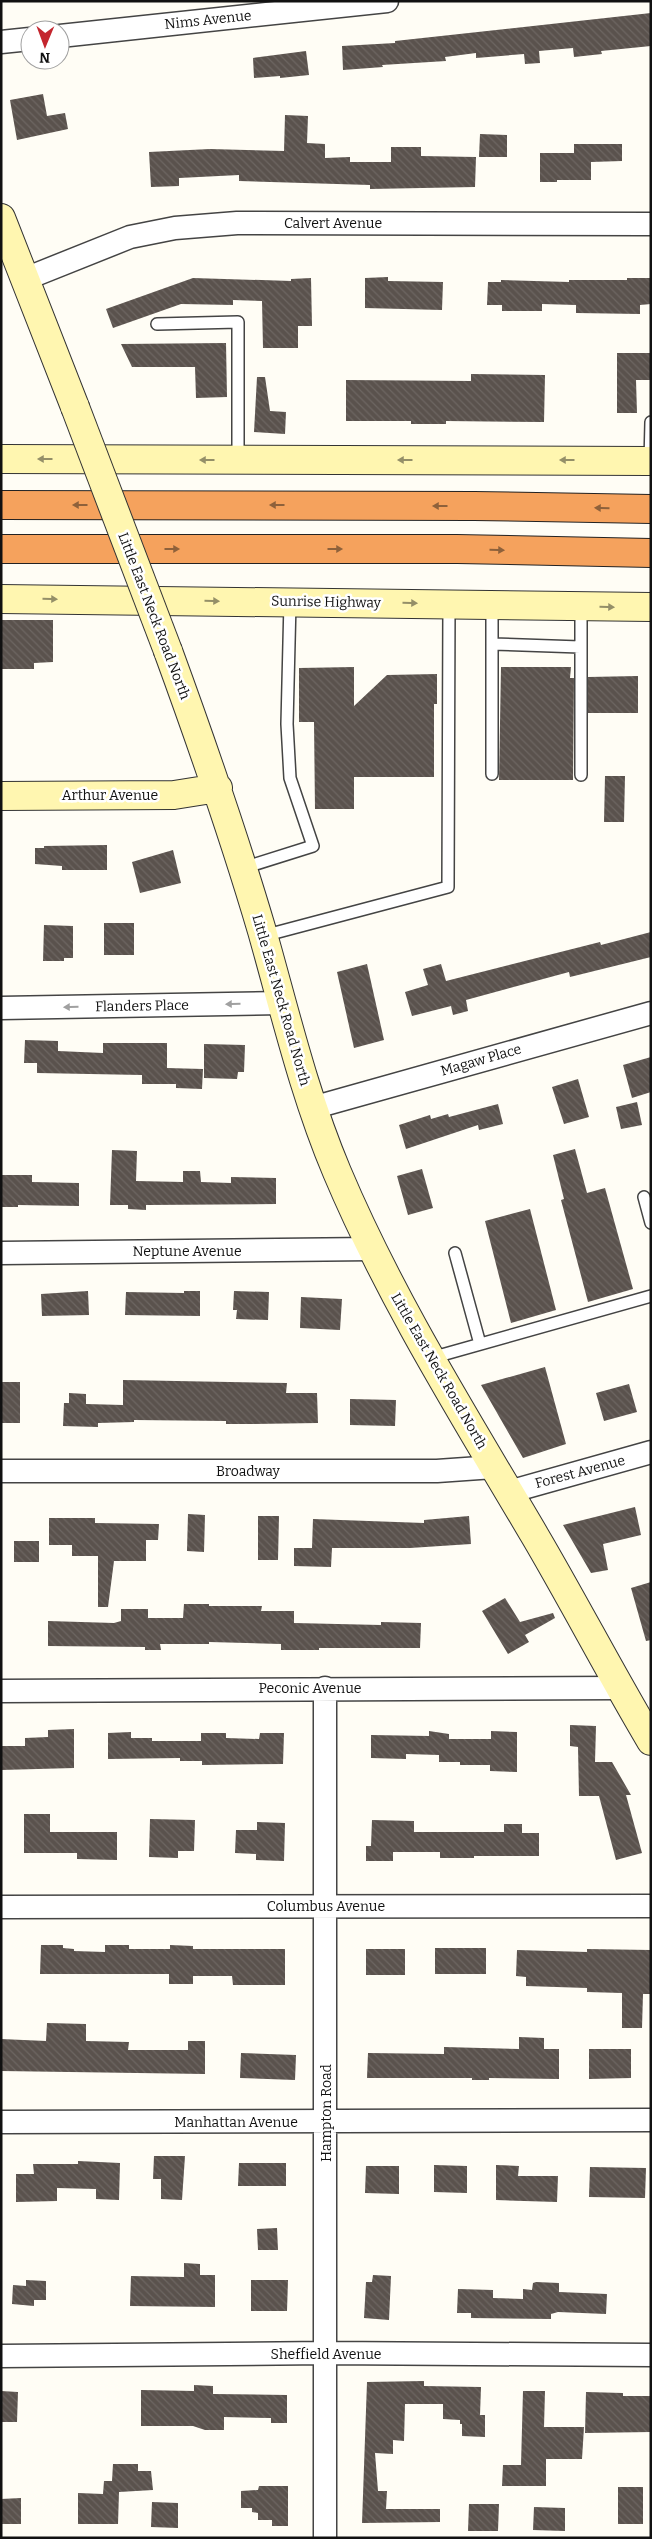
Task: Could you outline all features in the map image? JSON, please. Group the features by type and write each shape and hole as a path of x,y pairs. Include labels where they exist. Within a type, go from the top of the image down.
{"highway":[{"path":"1,505 474,506 651,509"},
{"path":"1,549 457,549 651,553"}],"main road":[{"name":"Little East Neck Road North","path":"1,218 75,407 218,788 312,1108 336,1170 372,1249 431,1358 556,1571 619,1688 650,1740"},
{"path":"1,459 650,461"},
{"name":"Sunrise Highway","path":"1,599 449,603 651,607"},
{"name":"Arthur Avenue","path":"1,796 174,795 218,788"}],"street":[{"name":"Nims Avenue","path":"70,35 387,1"},
{"path":"1,42 20,40"},
{"name":"Calvert Avenue","path":"25,279 130,236 175,228 237,223 651,224"},
{"name":"Flanders Place","path":"1,1008 282,1003"},
{"name":"Magaw Place","path":"312,1108 651,1013"},
{"name":"Neptune Avenue","path":"1,1253 372,1249"},
{"name":"Forest Avenue","path":"509,1492 651,1452"},
{"name":"Broadway","path":"1,1471 437,1471 494,1466"},
{"name":"Hampton Road","path":"325,1688 327,1906 325,2538"},
{"name":"Peconic Avenue","path":"1,1691 619,1688"},
{"name":"Columbus Avenue","path":"1,1907 651,1906"},
{"name":"Manhattan Avenue","path":"1,2122 651,2120"},
{"name":"Sheffield Avenue","path":"1,2356 326,2353 651,2355"}],"lane":[{"path":"157,324 238,322 238,460"},
{"path":"650,461 651,422"},
{"path":"243,868 313,846 290,778 287,724 290,602"},
{"path":"263,936 448,887 449,603"},
{"path":"492,604 492,774"},
{"path":"580,606 581,775"},
{"path":"492,644 580,647"},
{"path":"644,1197 651,1223"},
{"path":"455,1252 480,1344"},
{"path":"431,1358 651,1296"}],"building":[{"path":"651,13 651,46 601,51 602,54 574,57 573,48 539,51 540,63 525,64 524,54 476,58 476,53 445,57 446,61 382,65 383,67 343,70 342,46 395,43 395,41"},
{"path":"306,51 309,75 254,78 253,58"},
{"path":"43,94 47,116 65,113 68,129 17,140 10,100"},
{"path":"285,115 308,116 307,143 325,144 325,158 350,157 350,162 391,162 391,147 421,147 421,156 476,157 475,187 370,189 370,185 239,181 239,175 179,178 179,186 151,187 149,152 210,149 284,151"},
{"path":"480,134 507,135 507,157 479,157"},
{"path":"574,144 622,144 622,161 591,162 591,180 540,182 540,153 574,153"},
{"path":"388,277 388,281 443,282 442,310 365,308 365,278"},
{"path":"193,278 291,281 291,279 311,278 312,326 298,326 298,348 263,348 262,301 233,300 233,305 181,304 113,328 106,309"},
{"path":"627,278 651,278 651,304 640,305 640,314 576,313 576,305 542,304 542,311 502,311 502,305 487,305 488,282 501,282 501,280 569,282 569,280 627,280"},
{"path":"226,343 227,397 196,398 195,367 132,367 121,344"},
{"path":"617,353 651,353 651,380 636,380 637,413 617,413"},
{"path":"471,374 545,375 544,422 446,421 446,424 411,424 411,421 346,421 346,380 471,381"},
{"path":"257,377 265,377 270,411 286,412 285,434 254,432"},
{"path":"1,620 53,620 53,662 34,663 34,669 1,669"},
{"path":"354,667 354,706 387,675 437,674 437,704 434,704 434,777 354,777 354,809 315,809 314,722 299,722 299,668"},
{"path":"501,667 571,667 570,678 574,678 573,780 499,780"},
{"path":"638,676 638,713 588,713 588,677"},
{"path":"605,776 625,776 624,822 604,822"},
{"path":"107,845 107,870 62,870 62,866 35,864 35,848 44,848 44,846"},
{"path":"173,850 181,883 140,893 132,862"},
{"path":"104,923 134,923 134,955 104,955"},
{"path":"44,925 73,926 73,958 64,958 64,961 43,961"},
{"path":"651,932 651,957 570,977 569,972 466,1000 468,1011 453,1015 451,1006 412,1016 405,992 428,985 423,969 441,964 446,981 600,942 601,945"},
{"path":"367,964 384,1040 354,1048 337,972"},
{"path":"25,1040 58,1041 58,1051 103,1053 103,1043 167,1043 167,1068 203,1069 202,1089 176,1088 176,1084 142,1084 142,1075 37,1073 37,1063 24,1063"},
{"path":"204,1044 245,1045 244,1072 238,1072 237,1079 204,1078"},
{"path":"651,1057 651,1092 632,1098 623,1065"},
{"path":"578,1079 589,1117 564,1124 552,1087"},
{"path":"637,1102 642,1125 621,1129 616,1107"},
{"path":"498,1104 503,1124 479,1130 478,1125 406,1149 399,1125 430,1115 431,1119 448,1114 449,1117"},
{"path":"575,1149 587,1193 605,1188 633,1289 588,1302 561,1200 564,1199 553,1155"},
{"path":"112,1150 137,1151 136,1181 183,1182 183,1171 200,1171 201,1182 231,1183 231,1177 276,1178 276,1204 146,1205 146,1210 128,1209 128,1205 110,1205"},
{"path":"422,1169 433,1208 408,1215 397,1176"},
{"path":"2,1175 32,1175 32,1182 79,1183 79,1206 18,1205 18,1207 1,1207"},
{"path":"530,1209 556,1310 511,1323 485,1221"},
{"path":"88,1291 89,1315 42,1316 41,1294"},
{"path":"184,1291 200,1291 200,1316 125,1315 126,1292 184,1293"},
{"path":"234,1291 269,1292 268,1320 236,1319 237,1310 233,1310"},
{"path":"301,1297 342,1299 340,1330 300,1328"},
{"path":"545,1367 566,1444 523,1458 481,1385"},
{"path":"123,1380 287,1383 286,1393 317,1393 318,1423 226,1424 226,1421 134,1420 134,1422 98,1423 98,1427 63,1426 64,1403 69,1403 69,1393 86,1394 86,1404 123,1405"},
{"path":"1,1382 20,1382 20,1423 1,1423"},
{"path":"629,1384 637,1412 604,1421 596,1393"},
{"path":"350,1399 396,1400 395,1426 350,1425"},
{"path":"635,1507 641,1535 603,1544 608,1570 591,1573 563,1525"},
{"path":"188,1514 205,1515 204,1552 187,1551"},
{"path":"258,1516 279,1516 278,1560 258,1560"},
{"path":"469,1516 471,1544 410,1548 332,1548 331,1567 294,1566 294,1548 312,1548 313,1519 424,1523 424,1520"},
{"path":"49,1518 95,1518 95,1523 159,1524 158,1540 146,1540 146,1561 114,1561 108,1607 98,1607 98,1556 72,1556 72,1545 49,1545"},
{"path":"14,1541 39,1541 39,1562 14,1562"},
{"path":"651,1582 651,1640 646,1641 631,1588"},
{"path":"505,1598 520,1622 553,1613 555,1618 525,1635 529,1642 508,1654 482,1611"},
{"path":"184,1604 262,1606 261,1611 294,1611 294,1623 381,1625 381,1622 421,1623 420,1648 281,1650 281,1644 209,1642 209,1644 160,1644 161,1650 145,1650 145,1647 48,1646 48,1621 114,1623 121,1621 121,1609 148,1609 148,1618 183,1618"},
{"path":"570,1725 596,1726 595,1762 612,1762 631,1795 626,1795 642,1853 616,1860 599,1796 579,1796 578,1747 570,1746"},
{"path":"74,1729 74,1768 1,1770 1,1746 25,1746 25,1738 48,1737 48,1730"},
{"path":"429,1731 449,1734 449,1739 491,1739 491,1731 517,1732 517,1772 490,1771 490,1765 460,1765 460,1762 439,1762 439,1755 406,1754 406,1759 371,1758 371,1735 429,1736"},
{"path":"131,1732 131,1738 152,1738 152,1741 201,1741 201,1733 226,1733 226,1738 259,1739 260,1733 284,1733 283,1764 202,1765 202,1761 180,1761 180,1758 108,1759 108,1733"},
{"path":"24,1814 50,1814 50,1832 117,1832 117,1860 77,1859 77,1853 24,1853"},
{"path":"150,1819 195,1820 194,1851 178,1851 178,1858 149,1857"},
{"path":"372,1820 414,1821 414,1832 504,1832 504,1824 522,1824 522,1833 539,1833 539,1856 440,1858 440,1852 393,1852 393,1861 366,1861 366,1846 371,1846"},
{"path":"257,1822 285,1823 284,1861 256,1860 256,1854 235,1853 236,1830 257,1830"},
{"path":"41,1945 63,1945 63,1948 74,1949 74,1951 105,1952 105,1945 129,1945 129,1949 170,1949 170,1945 193,1946 193,1949 285,1949 285,1985 233,1985 232,1976 193,1976 193,1984 169,1984 169,1974 40,1974"},
{"path":"435,1948 486,1948 486,1974 435,1974"},
{"path":"366,1949 405,1949 405,1975 366,1975"},
{"path":"587,1949 651,1950 651,1994 643,1994 642,2028 622,2028 622,1993 587,1992 587,1988 526,1986 526,1977 516,1976 517,1950 587,1952"},
{"path":"47,2023 86,2024 86,2041 129,2042 128,2050 188,2050 188,2041 205,2041 205,2074 1,2071 1,2039 46,2041"},
{"path":"519,2037 544,2038 544,2049 559,2049 559,2079 367,2078 368,2053 444,2054 444,2047 519,2049"},
{"path":"589,2049 631,2049 631,2078 589,2079"},
{"path":"241,2053 296,2055 295,2080 240,2078"},
{"path":"154,2156 185,2156 182,2200 161,2199 161,2179 153,2179"},
{"path":"78,2161 120,2163 119,2200 96,2199 96,2189 57,2188 57,2201 16,2202 16,2174 34,2174 33,2164 78,2164"},
{"path":"239,2163 286,2163 286,2186 238,2186"},
{"path":"434,2165 467,2166 467,2193 434,2192"},
{"path":"496,2165 519,2166 518,2176 558,2176 557,2202 496,2200"},
{"path":"366,2166 399,2166 399,2194 365,2193"},
{"path":"590,2167 646,2168 645,2198 589,2197"},
{"path":"277,2228 278,2250 258,2250 257,2229"},
{"path":"184,2263 200,2264 200,2275 215,2275 215,2307 130,2306 131,2276 184,2277"},
{"path":"373,2275 391,2276 389,2320 364,2318 366,2282 372,2282"},
{"path":"26,2280 46,2281 46,2300 34,2300 34,2306 12,2304 13,2285 26,2286"},
{"path":"251,2280 288,2280 287,2311 251,2311"},
{"path":"533,2283 559,2283 559,2292 607,2294 606,2314 558,2312 551,2314 551,2319 471,2318 471,2313 457,2313 458,2289 493,2290 493,2298 523,2299 523,2289 532,2290"},
{"path":"424,2381 424,2386 481,2387 480,2415 485,2415 485,2437 462,2436 460,2420 443,2419 443,2404 405,2404 404,2441 393,2440 393,2454 375,2453 378,2491 387,2491 386,2509 440,2509 440,2522 362,2523 367,2382"},
{"path":"194,2385 213,2386 213,2394 287,2395 287,2423 271,2423 271,2418 224,2417 224,2430 205,2430 193,2426 141,2426 141,2390 194,2391"},
{"path":"1,2391 18,2392 17,2422 1,2422"},
{"path":"523,2391 545,2391 544,2427 584,2427 582,2459 546,2459 546,2486 502,2486 503,2465 521,2465"},
{"path":"586,2392 623,2393 623,2396 651,2396 651,2432 585,2433"},
{"path":"113,2464 138,2464 138,2471 151,2471 153,2490 119,2492 118,2524 78,2524 78,2493 103,2494 104,2481 112,2481"},
{"path":"259,2486 288,2486 288,2526 272,2526 272,2520 258,2520 258,2513 252,2512 252,2508 241,2508 241,2491 258,2490"},
{"path":"618,2487 643,2487 643,2524 618,2524"},
{"path":"21,2498 21,2524 1,2524 1,2499"},
{"path":"152,2502 178,2503 178,2528 151,2527"},
{"path":"469,2504 499,2504 498,2531 468,2531"},
{"path":"534,2507 565,2508 565,2531 533,2530"}]}
